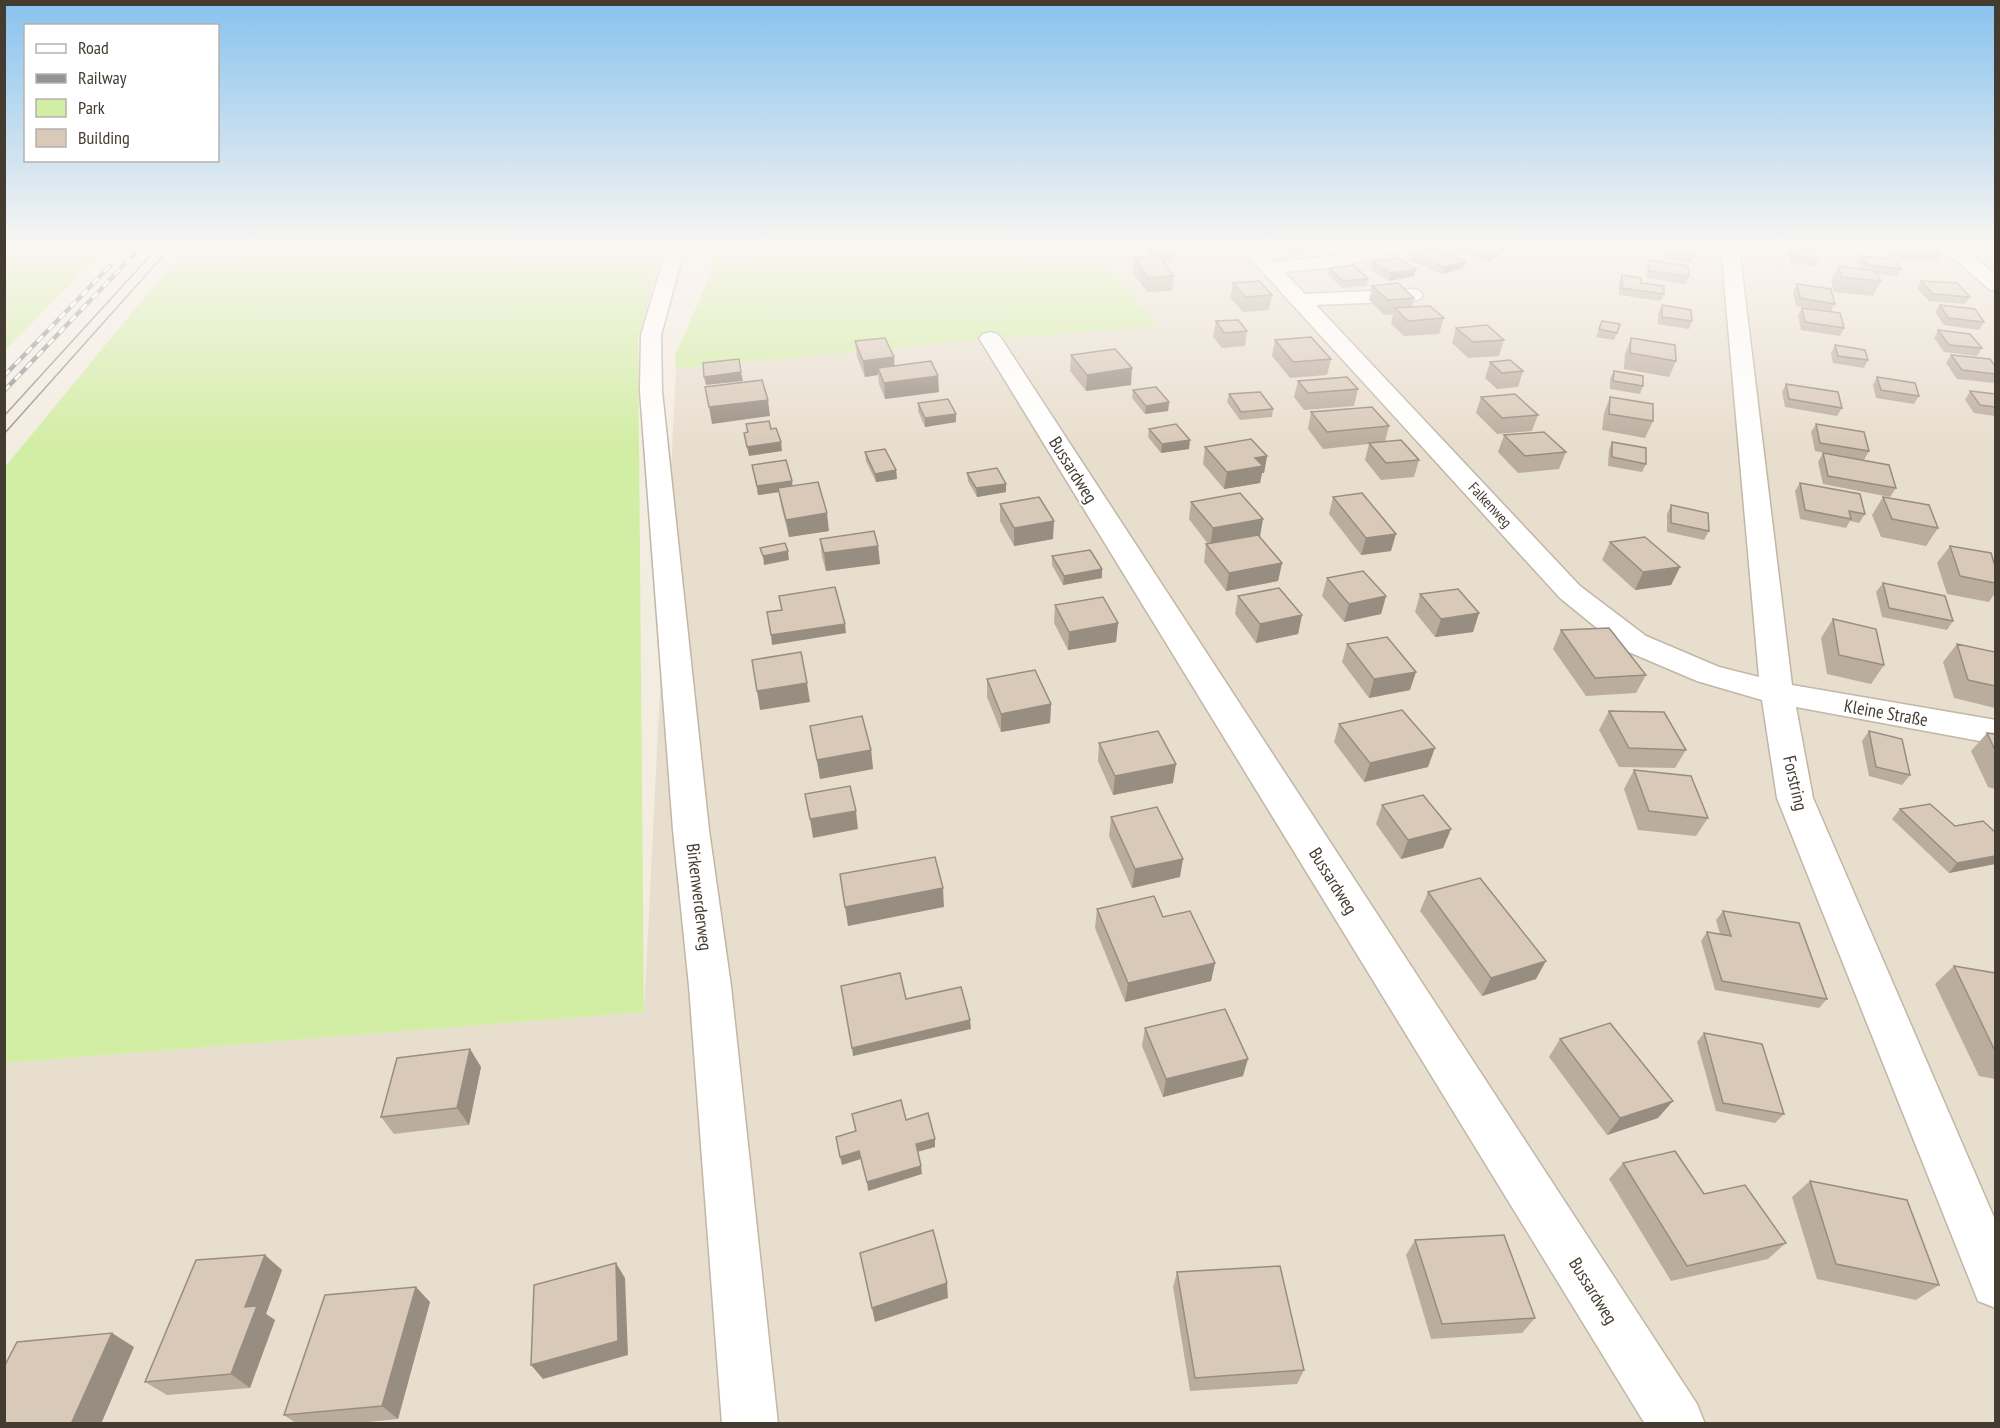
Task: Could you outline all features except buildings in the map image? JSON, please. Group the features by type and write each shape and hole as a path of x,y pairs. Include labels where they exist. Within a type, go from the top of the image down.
{"street":[{"name":"Birkenwerderweg","path":"657,314 651,335 651,370 691,830 710,986 750,1424"},
{"name":"Falkenweg","path":"1313,314 1570,592 1635,643 1708,674 1777,693"},
{"name":"Forstring","path":"1737,314 1777,693 1795,798 1995,1283"},
{"name":"Bussardweg","path":"990,338 1677,1424"},
{"name":"Kleine Straße","path":"1777,693 1995,732"}],"shaded area":[{"path":"1148,314 1995,314 1995,1423 5,1424 5,1063 644,1012 676,369 976,340 1159,327"}],"green space":[{"path":"5,314 41,314 5,350"},
{"path":"131,314 645,314 638,338 644,1012 5,1063 5,467"},
{"path":"693,314 1148,314 1159,327 976,340 676,369 675,355"}],"tram line":[{"path":"4,416 97,314"},
{"path":"4,434 111,314"}],"railway":[{"path":"4,376 64,314"},
{"path":"4,391 78,314"}]}
